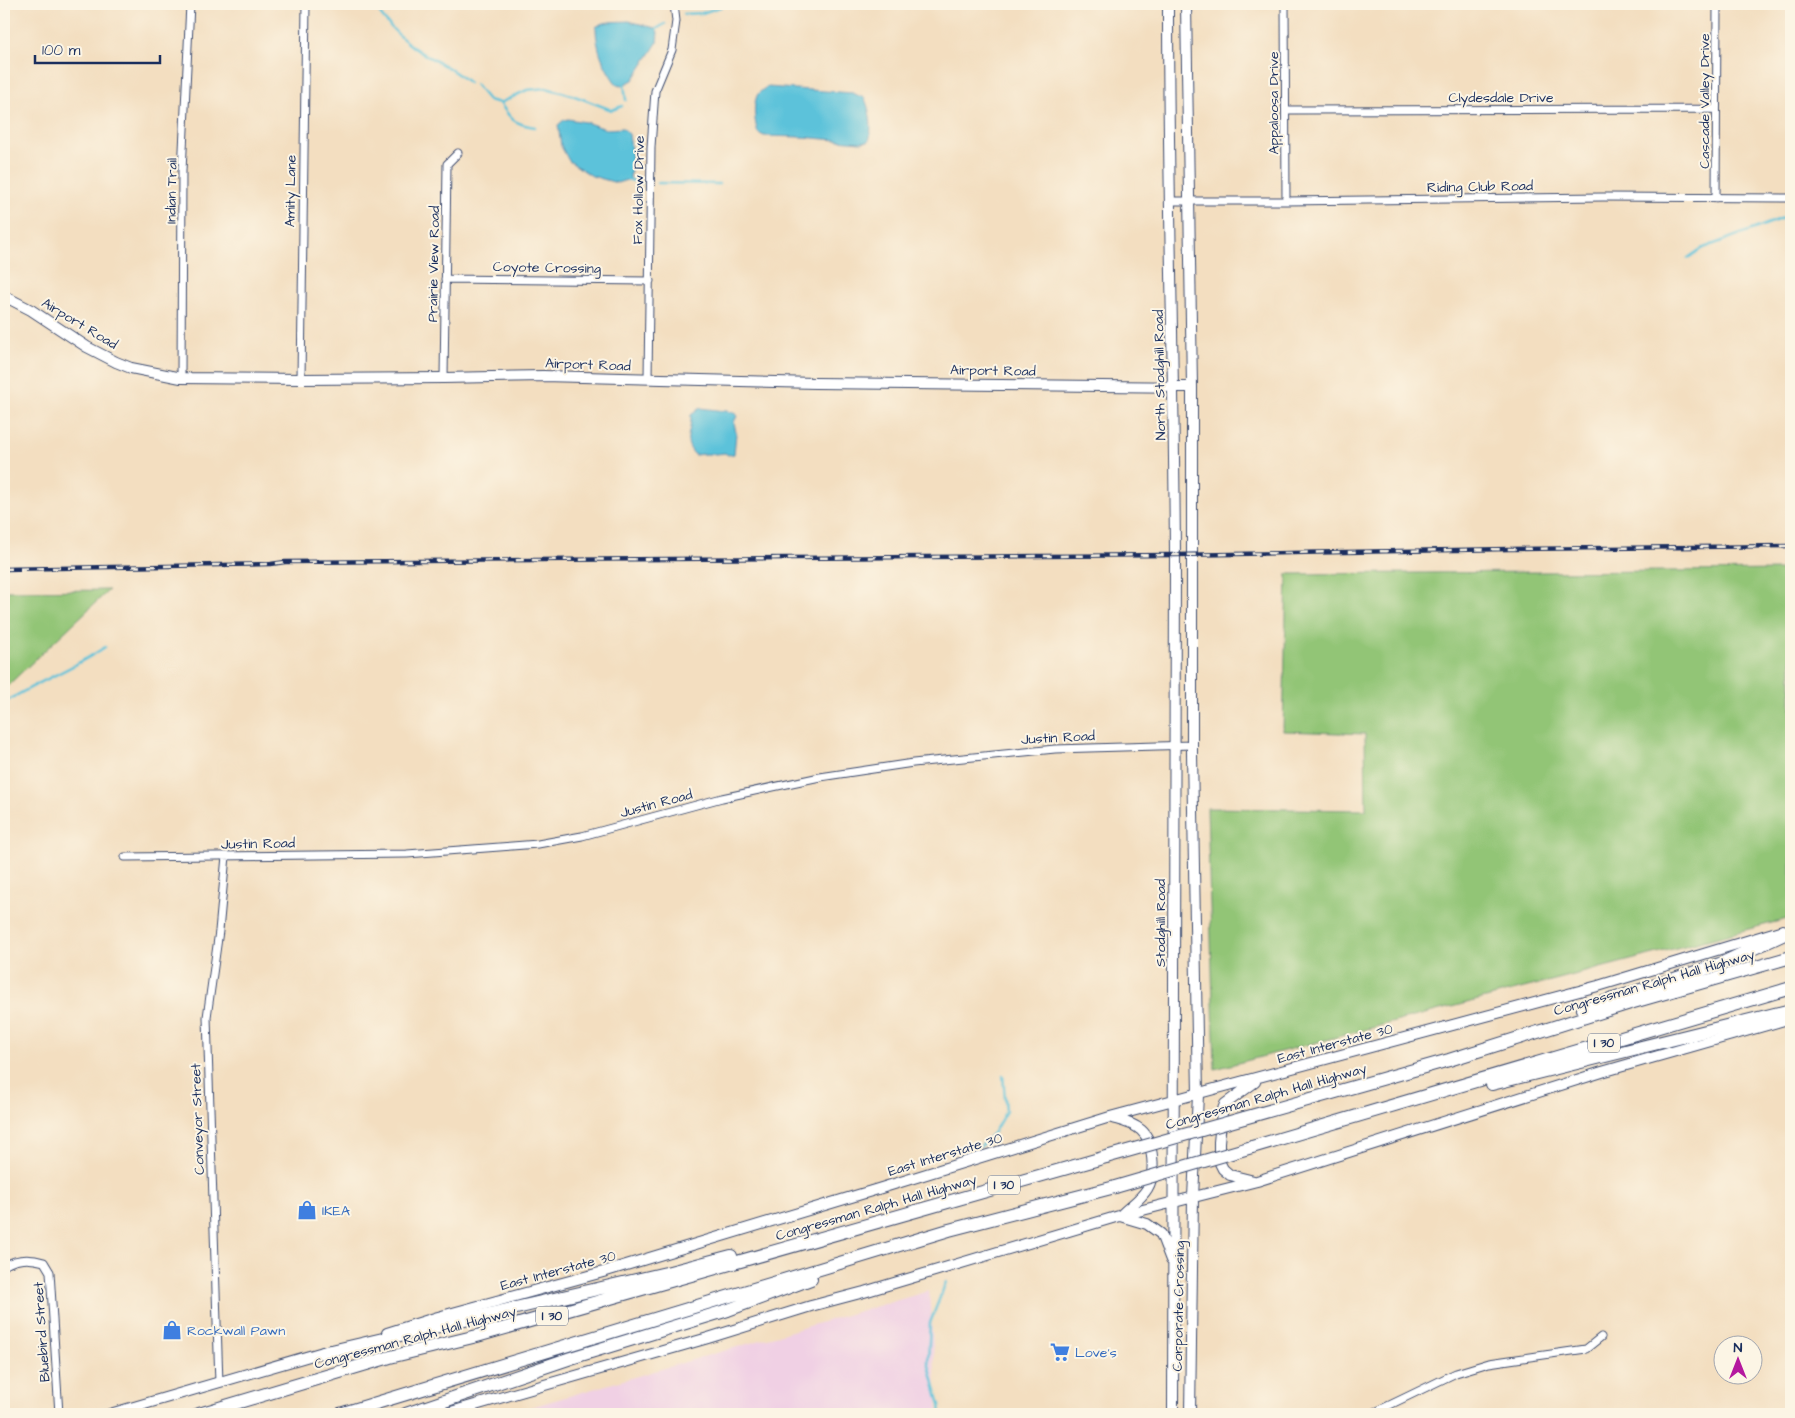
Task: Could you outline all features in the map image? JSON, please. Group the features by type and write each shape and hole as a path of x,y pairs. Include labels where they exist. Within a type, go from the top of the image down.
{"highway":[{"path":"1449,1060 1475,1046 1720,964 1791,929"},
{"name":"Congressman Ralph Hall Highway","path":"199,1414 390,1357 477,1336 1449,1060 1630,1003 1791,957"},
{"name":"I 30","path":"340,1414 860,1256 1114,1187 1791,988"},
{"path":"1416,1098 1515,1079 1791,1010"},
{"path":"322,1352 666,1273 855,1222 903,1214"},
{"path":"406,1414 571,1358 728,1310 829,1273 860,1256"}],"main road":[{"name":"North Stodghill Road","path":"1168,4 1169,201 1173,386 1174,746"},
{"path":"1186,4 1192,387 1192,745 1198,1095"},
{"name":"Airport Road","path":"4,296 31,310 116,362 132,368 181,378 301,379 526,376 823,383 1192,387"},
{"name":"Stodghill Road","path":"1173,1203 1174,746"},
{"name":"East Interstate 30","path":"110,1414 438,1317 603,1272 878,1190 1110,1117 1198,1095 1598,986 1791,929"},
{"path":"444,1414 1119,1216 1257,1181 1602,1072 1791,1018"},
{"path":"1257,1181 1230,1175 1223,1169 1219,1161 1219,1142 1222,1112 1225,1104 1262,1077"},
{"name":"Corporate Crossing","path":"1190,1414 1193,1197 1198,1095"},
{"path":"1110,1117 1134,1124 1148,1138 1153,1171 1146,1190 1119,1216"},
{"name":"Corporate Crossing","path":"1173,1203 1174,1414"},
{"path":"1119,1216 1147,1224 1161,1234 1173,1265"}],"street":[{"name":"Indian Trail","path":"181,378 182,171 190,4"},
{"name":"Amity Lane","path":"301,379 306,4"},
{"name":"Fox Hollow Drive","path":"648,379 653,111 655,91 672,50 676,21 674,4"},
{"name":"Appaloosa Drive","path":"1285,4 1286,201"},
{"name":"Cascade Valley Drive","path":"1716,198 1717,4"},
{"name":"Clydesdale Drive","path":"1286,110 1716,110"},
{"name":"Prairie View Road","path":"444,378 447,164 458,154"},
{"name":"Riding Club Road","path":"1169,201 1603,197 1791,198"},
{"name":"Coyote Crossing","path":"445,278 650,281"},
{"name":"Justin Road","path":"125,857 407,854 538,844 582,836 722,798 829,776 913,763 1055,748 1192,745"},
{"name":"Conveyor Street","path":"218,1383 207,1017 221,912 226,856"},
{"name":"Bluebird Street","path":"4,1266 17,1260 36,1259 44,1262 50,1272 59,1414"},
{"path":"1371,1414 1456,1373 1489,1363 1586,1349 1601,1337"}],"shaded area":[{"path":"929,1291 938,1414 507,1414"}],"green space":[{"path":"1791,570 1791,918 1215,1069 1207,808 1366,810 1365,734 1283,731 1287,574"},
{"path":"109,590 4,689 4,591"}],"water":[{"path":"629,21 655,28 658,32 657,43 633,80 621,86 617,85 612,78 602,58 597,43 596,27 607,22"},
{"path":"767,87 853,93 864,97 870,118 871,130 869,141 764,136 758,133 755,103 759,93"},
{"path":"568,119 606,129 623,128 629,134 632,158 630,179 617,183 592,176 569,161 561,146 558,125"},
{"path":"700,408 734,412 737,416 734,422 736,433 734,454 695,455 691,450 688,436 691,415"}],"waterway":[{"path":"374,4 388,24 407,43 469,83"},
{"path":"684,14 702,13 729,4"},
{"path":"653,31 665,24"},
{"path":"624,83 626,100"},
{"path":"475,84 488,100 500,103 527,90 546,88 572,95 612,110 622,106"},
{"path":"500,103 507,114 518,123 535,127"},
{"path":"627,179 642,183"},
{"path":"658,183 719,184"},
{"path":"1688,258 1701,249 1791,215"},
{"path":"4,703 105,647"},
{"path":"980,1147 994,1132 1006,1111 1003,1075"},
{"path":"941,1414 928,1362 930,1323 946,1282"}],"railway":[{"path":"4,569 271,564 285,562 1175,555 1791,546"}],"place":[{"name":"IKEA","path":"307,1210"},
{"name":"Rockwall Pawn","path":"172,1330"},
{"name":"Love's","path":"1060,1352"}]}
